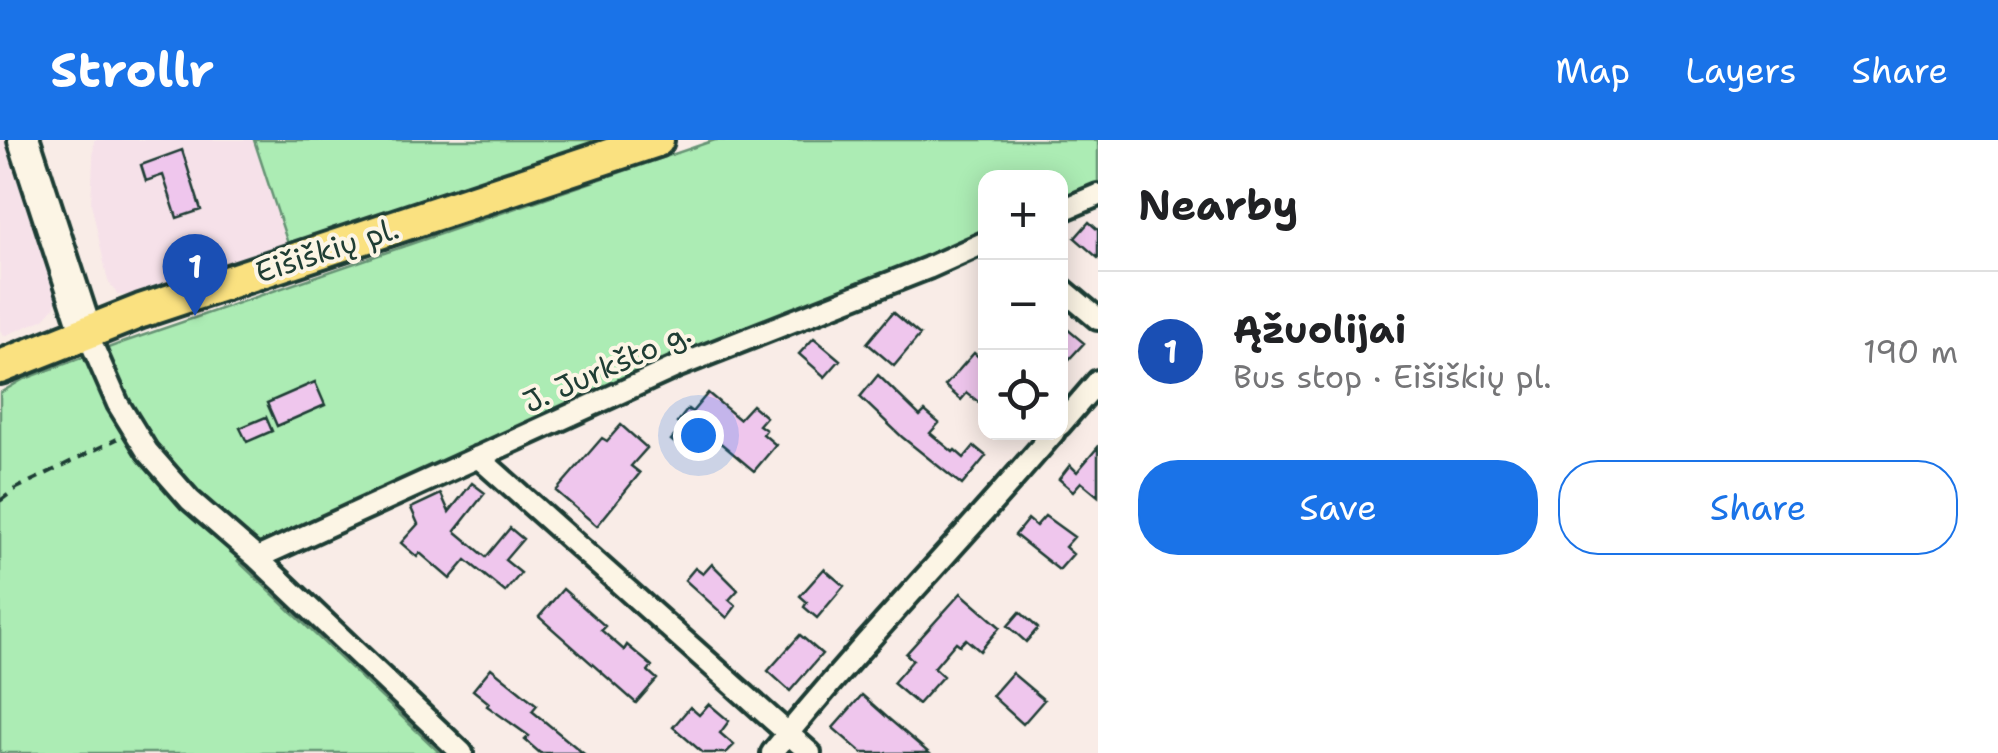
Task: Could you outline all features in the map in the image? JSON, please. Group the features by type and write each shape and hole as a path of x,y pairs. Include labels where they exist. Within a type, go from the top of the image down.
{"main road":[{"path":"24,140 86,331"},
{"name":"Eišiškių pl.","path":"0,367 86,331 657,140"}],"street":[{"path":"1068,207 1098,195"},
{"name":"J. Jurkšto g.","path":"257,558 676,367 978,246"},
{"path":"1068,294 1098,319"},
{"path":"86,331 118,404 146,451 190,500 257,558 462,753"},
{"path":"1068,416 1098,381"},
{"path":"772,753 1047,440"},
{"path":"478,457 810,753"}],"path":[{"path":"0,501 17,488 134,431"}],"shaded area":[{"path":"0,140 11,140 59,290 54,308 44,319 4,336 0,330"},
{"path":"94,140 254,140 289,247 132,296 118,295 108,281 91,203"}],"green space":[{"path":"254,140 607,140 421,199 289,247"},
{"path":"715,140 1098,140 1098,185 1068,198 1068,170 978,170 978,236 478,447 238,561 440,753 0,753 0,393 22,380"}],"building":[{"path":"182,150 201,210 177,218 163,175 146,181 141,165"},
{"path":"1089,222 1098,230 1098,258 1075,238"},
{"path":"893,312 920,335 894,366 867,343"},
{"path":"1068,330 1084,343 1068,360"},
{"path":"814,338 840,360 825,377 799,354"},
{"path":"974,353 978,356 978,402 967,393 961,400 945,386"},
{"path":"878,375 920,416 925,411 939,423 930,433 953,452 964,458 974,446 986,456 962,485 860,397"},
{"path":"315,382 325,405 277,426 267,403"},
{"path":"708,393 739,419 752,405 766,417 759,425 776,445 754,471 705,430 684,451 671,440 682,427 677,423 688,409 692,412"},
{"path":"266,417 272,431 247,442 240,428"},
{"path":"621,425 647,448 631,466 640,473 597,526 556,491 602,438 607,441"},
{"path":"1098,447 1098,496 1081,482 1073,491 1059,479 1070,465 1077,472"},
{"path":"472,483 485,493 455,531 486,557 510,528 523,539 505,560 521,573 505,592 466,560 450,579 420,553 417,557 401,543 418,524 411,508 441,494 449,512"},
{"path":"1045,516 1074,537 1065,547 1073,554 1059,570 1015,535 1028,519 1036,526"},
{"path":"712,564 738,590 729,600 736,606 727,618 685,580 695,568 703,574"},
{"path":"824,569 844,586 817,618 804,607 807,602 800,596"},
{"path":"563,589 605,626 601,630 624,650 627,645 652,666 648,671 657,679 636,703 539,617"},
{"path":"961,593 1000,627 980,651 966,639 960,645 956,642 934,668 943,676 918,704 893,683 913,660 906,654"},
{"path":"1020,612 1038,628 1026,642 1008,626"},
{"path":"800,635 822,654 790,691 768,671"},
{"path":"491,668 537,705 532,711 583,753 540,753 525,740 529,736 487,706 489,703 473,690"},
{"path":"1012,673 1044,700 1023,724 992,696"},
{"path":"862,695 929,753 862,753 833,728"},
{"path":"709,704 729,721 720,733 734,745 726,753 703,753 673,727 690,707 699,715"}],"place":[{"name":"Ąžuolijai","path":"195,316"}]}
